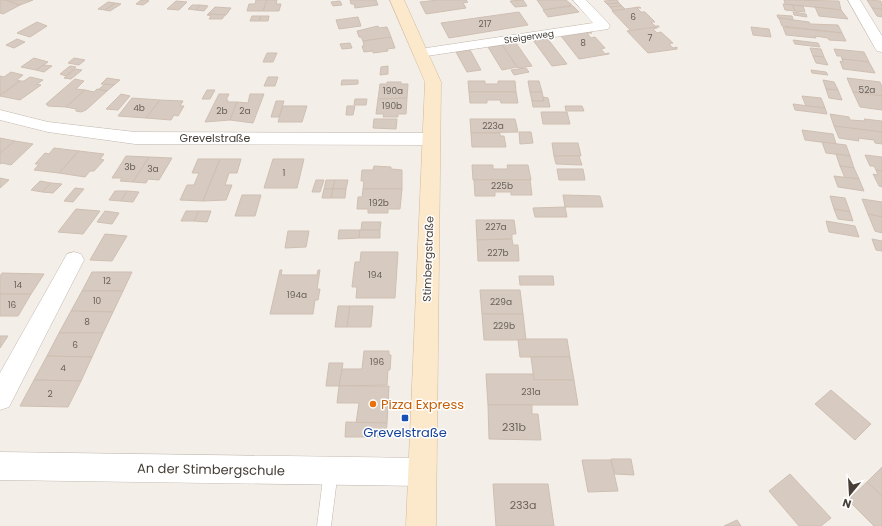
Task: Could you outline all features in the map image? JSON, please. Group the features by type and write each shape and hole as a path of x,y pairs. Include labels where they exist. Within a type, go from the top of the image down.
{"street":[{"name":"Stimbergstraße","path":"397,0 433,82 421,526"},
{"name":"Steigerweg","path":"420,53 603,26 579,0"},
{"path":"854,0 882,48"},
{"name":"Grevelstraße","path":"0,116 48,127 135,138 431,139"},
{"path":"0,398 74,260"},
{"name":"An der Stimbergschule","path":"0,466 331,472 422,472"}],"lane":[{"path":"324,526 331,472"}],"building":[{"path":"0,0 6,0 20,5 3,14 0,13"},
{"path":"6,0 33,0 20,5"},
{"path":"141,0 149,1 143,5 136,4"},
{"path":"256,0 267,0 263,11 247,11 249,4 255,4"},
{"path":"267,0 277,0 276,4 281,4 279,11 263,11"},
{"path":"350,0 376,0 378,5 355,8 354,4 351,4"},
{"path":"438,0 466,0 468,2 463,3 466,8 426,14 420,2"},
{"path":"523,0 527,6 515,7 510,1"},
{"path":"537,0 566,0 572,5 544,10"},
{"path":"617,0 619,3 607,4 604,1"},
{"path":"784,0 839,1 841,10 785,4"},
{"path":"867,0 881,1 882,9 872,8"},
{"path":"176,1 187,2 179,10 167,9"},
{"path":"340,1 342,5 333,6 331,2"},
{"path":"108,2 115,3 105,10 98,9"},
{"path":"116,3 121,4 110,11 105,10"},
{"path":"619,3 622,6 610,7 607,4"},
{"path":"783,4 793,5 795,11 785,10"},
{"path":"192,5 200,5 196,10 188,9"},
{"path":"200,5 208,6 204,11 196,10"},
{"path":"793,5 803,6 805,12 795,11"},
{"path":"573,6 579,12 548,17 543,10"},
{"path":"622,6 625,9 613,11 610,7"},
{"path":"215,7 231,8 226,15 208,14"},
{"path":"639,7 641,8 637,8 641,12 645,12 655,22 651,22 655,26 659,27 631,31 612,11"},
{"path":"815,7 841,10 848,19 819,16"},
{"path":"872,8 882,9 882,17 877,16"},
{"path":"519,12 528,25 449,38 441,23"},
{"path":"793,12 806,14 807,17 794,15"},
{"path":"207,15 225,15 222,19 209,19 211,16"},
{"path":"777,15 792,16 793,20 778,18"},
{"path":"252,16 261,16 259,21 250,21"},
{"path":"261,16 269,16 268,21 259,21"},
{"path":"358,17 361,26 339,29 336,20"},
{"path":"779,18 809,22 810,24 838,25 842,33 782,26"},
{"path":"37,22 47,26 30,37 17,33"},
{"path":"378,26 379,28 387,27 391,37 363,41 361,37 359,37 357,31"},
{"path":"751,27 769,29 771,37 753,35"},
{"path":"783,27 842,33 846,41 829,40 828,38 815,36 816,38 786,35"},
{"path":"657,28 653,29 657,33 661,32 673,43 669,44 673,48 677,47 677,49 648,53 627,31"},
{"path":"590,32 592,33 587,33 591,38 595,37 605,48 601,49 605,54 609,54 579,59 561,36"},
{"path":"391,37 395,48 387,49 388,51 373,53 373,51 364,52 362,46 364,46 363,41"},
{"path":"547,38 567,64 552,66 533,40"},
{"path":"17,39 25,42 14,48 6,45"},
{"path":"793,40 818,43 820,47 795,44"},
{"path":"350,43 352,48 342,49 340,44"},
{"path":"516,43 532,66 518,68 502,45"},
{"path":"502,45 517,67 502,70 488,47"},
{"path":"810,48 821,49 824,57 813,56"},
{"path":"834,49 864,52 869,62 842,59 841,56 837,56"},
{"path":"470,50 481,70 467,72 456,52"},
{"path":"267,53 277,53 273,62 263,62"},
{"path":"813,56 824,57 828,65 816,63"},
{"path":"34,58 48,62 36,70 21,67"},
{"path":"74,58 85,60 79,65 68,63"},
{"path":"842,59 869,62 875,73 843,69 840,61 843,62"},
{"path":"44,65 52,66 44,72 36,70"},
{"path":"70,66 76,67 66,76 60,74"},
{"path":"388,66 388,74 380,75 381,67"},
{"path":"526,68 529,72 514,75 511,70"},
{"path":"75,69 82,70 71,79 64,78"},
{"path":"811,70 826,72 828,75 812,73"},
{"path":"11,72 23,75 17,80 20,81 0,95 0,76 4,77"},
{"path":"30,77 43,80 37,84 41,85 20,100 0,96 20,81 24,81"},
{"path":"268,77 278,77 275,86 264,86"},
{"path":"107,78 120,80 114,85 101,84"},
{"path":"847,78 880,82 882,87 882,96 853,92"},
{"path":"75,79 84,81 76,89 85,90 66,107 48,106 46,104"},
{"path":"342,80 358,80 358,84 341,85"},
{"path":"823,80 834,82 838,90 826,89"},
{"path":"468,81 485,81 485,84 498,84 498,81 515,81 516,92 469,92"},
{"path":"528,81 539,81 542,92 530,92"},
{"path":"387,82 401,82 401,84 408,84 407,98 378,99 380,84 387,84"},
{"path":"105,84 114,85 107,91 98,90"},
{"path":"97,89 107,91 86,110 81,112 76,111 76,109 66,107 85,90 94,92"},
{"path":"826,89 838,90 842,100 829,98"},
{"path":"207,90 215,90 210,99 202,99"},
{"path":"469,92 516,92 518,103 501,103 500,100 487,100 487,103 470,103"},
{"path":"530,92 542,92 544,101 532,101"},
{"path":"853,92 882,96 882,110 860,107"},
{"path":"121,94 130,96 118,110 106,109"},
{"path":"219,94 229,94 226,100 228,100 227,102 237,102 230,120 205,122"},
{"path":"250,94 264,94 253,123 230,120 237,102 248,103"},
{"path":"802,96 821,98 825,108 806,106"},
{"path":"543,97 548,98 550,107 533,107 532,101 544,101"},
{"path":"132,98 160,100 146,118 118,116"},
{"path":"407,98 406,114 398,114 398,117 383,117 384,114 376,114 378,99"},
{"path":"355,99 367,99 366,105 354,105"},
{"path":"160,100 183,101 180,106 184,106 178,116 174,115 171,120 146,118"},
{"path":"276,101 284,101 279,117 271,117"},
{"path":"793,104 825,108 827,114 795,110"},
{"path":"283,106 307,106 302,122 278,122"},
{"path":"347,106 355,106 353,115 346,115"},
{"path":"565,106 582,106 584,111 566,111"},
{"path":"541,112 567,112 570,124 543,124"},
{"path":"830,114 849,117 850,120 866,121 864,119 882,121 882,132 834,126"},
{"path":"374,119 397,119 396,129 373,128"},
{"path":"470,119 515,119 518,132 471,133"},
{"path":"834,126 882,132 882,144 875,143 874,140 858,138 859,141 839,138"},
{"path":"802,130 833,134 836,144 805,140"},
{"path":"519,132 531,132 533,143 520,144"},
{"path":"471,133 500,133 500,136 504,136 506,147 472,147"},
{"path":"0,138 15,141 0,153"},
{"path":"15,141 33,144 11,165 0,164 0,153"},
{"path":"822,142 846,145 850,156 826,153"},
{"path":"552,143 578,143 581,156 554,156"},
{"path":"54,148 79,151 59,173 34,170 39,164 35,164 45,153 49,154"},
{"path":"79,151 104,154 100,159 104,160 94,171 90,171 85,177 59,173"},
{"path":"836,154 850,156 854,168 840,166"},
{"path":"865,155 882,157 882,171 876,170 874,166 870,166"},
{"path":"126,156 149,157 133,182 120,181 122,178 112,178"},
{"path":"554,156 579,156 582,165 556,164"},
{"path":"149,157 172,158 159,180 148,179 146,183 133,182"},
{"path":"198,159 220,159 203,201 180,200 187,185 194,185 199,173 192,173"},
{"path":"220,159 241,159 237,173 229,173 225,185 232,185 226,200 203,201"},
{"path":"273,159 304,159 297,188 264,188"},
{"path":"472,165 493,165 493,169 508,169 507,165 528,165 531,180 473,180"},
{"path":"374,166 391,167 391,169 402,170 402,189 363,189 364,181 361,181 362,170 373,170"},
{"path":"840,166 854,168 859,179 845,178"},
{"path":"557,169 583,169 585,180 559,180"},
{"path":"876,170 882,171 882,187 879,186 873,174 878,175"},
{"path":"834,176 859,179 864,191 838,187"},
{"path":"0,178 9,180 0,188"},
{"path":"316,180 324,180 320,192 312,192"},
{"path":"326,180 335,180 333,189 324,189"},
{"path":"335,180 348,180 346,189 333,189"},
{"path":"474,180 530,180 532,195 511,195 511,192 495,192 495,196 475,196"},
{"path":"40,181 51,183 42,192 31,190"},
{"path":"51,183 62,184 53,193 42,192"},
{"path":"75,188 84,189 73,202 64,201"},
{"path":"324,189 333,189 331,198 322,198"},
{"path":"333,189 346,189 345,198 331,198"},
{"path":"363,189 402,189 400,209 388,209 388,213 368,213 368,209 357,209 358,197 362,197"},
{"path":"115,191 127,191 121,201 109,200"},
{"path":"127,191 139,192 133,202 121,201"},
{"path":"242,195 261,195 255,216 235,216"},
{"path":"563,195 600,196 603,207 565,207"},
{"path":"830,196 845,198 850,212 834,209"},
{"path":"862,199 882,202 882,217 868,214"},
{"path":"565,207 567,217 535,217 533,208"},
{"path":"76,209 100,211 83,234 58,232"},
{"path":"834,209 850,212 853,221 838,219"},
{"path":"105,211 119,213 112,224 97,222"},
{"path":"186,211 199,211 194,221 181,221"},
{"path":"199,211 211,211 207,222 194,221"},
{"path":"868,214 882,217 882,233 875,231"},
{"path":"476,220 514,220 516,234 512,234 512,239 477,240"},
{"path":"826,221 855,226 859,237 829,232"},
{"path":"362,222 381,222 380,230 361,230"},
{"path":"339,230 360,230 359,238 338,239"},
{"path":"360,230 380,230 380,238 359,238"},
{"path":"288,231 309,231 306,247 285,248"},
{"path":"105,234 127,236 112,261 90,260"},
{"path":"512,239 513,245 518,245 519,261 478,261 477,240"},
{"path":"872,239 882,241 882,251 876,250"},
{"path":"361,252 398,252 395,298 356,298 357,287 352,287 355,262 360,262"},
{"path":"280,270 282,270 281,275 317,275 318,270 320,270 317,289 320,289 318,300 315,300 313,314 270,314"},
{"path":"92,272 132,272 123,291 82,291"},
{"path":"2,273 44,274 31,294 0,294 0,276"},
{"path":"519,276 553,276 554,285 520,285"},
{"path":"480,290 520,290 523,314 482,314"},
{"path":"82,291 123,291 113,312 71,311"},
{"path":"0,294 31,294 18,316 0,316"},
{"path":"338,306 350,306 347,327 335,327"},
{"path":"350,306 373,306 371,327 347,327"},
{"path":"71,311 113,312 103,333 59,333"},
{"path":"482,314 523,314 526,340 484,340"},
{"path":"59,333 103,333 92,357 47,356"},
{"path":"0,336 8,336 0,348"},
{"path":"567,339 570,357 520,357 518,340"},
{"path":"364,351 389,351 389,355 391,355 387,385 339,386 342,369 362,369"},
{"path":"47,356 92,357 81,381 34,380"},
{"path":"531,357 570,357 574,380 534,380"},
{"path":"329,363 343,363 339,386 326,386"},
{"path":"486,374 533,374 534,380 574,380 578,405 488,405"},
{"path":"34,380 81,381 68,407 20,406"},
{"path":"339,386 389,386 387,423 356,423 359,403 337,403"},
{"path":"831,390 871,424 855,440 815,404"},
{"path":"488,405 532,405 532,414 538,414 541,440 489,439"},
{"path":"346,422 387,423 386,437 345,437"},
{"path":"611,459 631,459 634,475 615,474"},
{"path":"582,460 611,460 618,491 588,492"},
{"path":"882,467 882,496 867,482"},
{"path":"790,474 831,518 821,526 799,526 769,491"},
{"path":"867,482 882,496 882,526 874,526 848,500"},
{"path":"493,484 548,484 554,526 496,526"},
{"path":"737,520 741,526 724,526"}],"place":[{"name":"Pizza Express","path":"373,404"},
{"name":"Grevelstraße","path":"405,418"}]}
